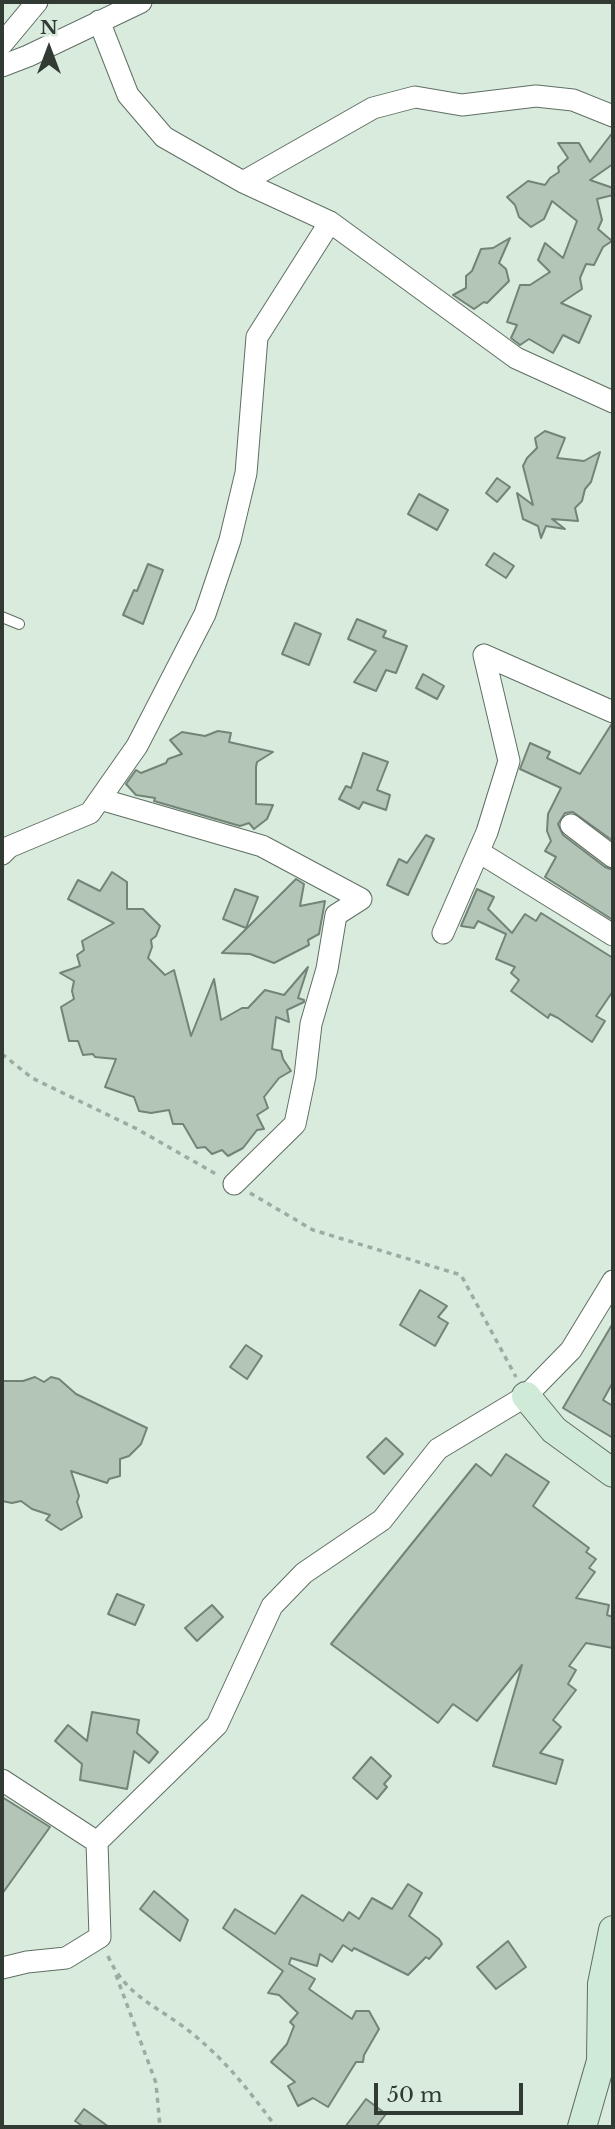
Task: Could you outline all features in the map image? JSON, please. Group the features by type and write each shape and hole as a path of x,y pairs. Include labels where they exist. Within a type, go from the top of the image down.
{"street":[{"path":"2,44 37,2"},
{"path":"2,66 141,2"},
{"path":"99,21 128,95 164,137 243,182 330,222 516,358 613,402"},
{"path":"243,182 373,108 415,97 462,105 514,98 548,97 573,100 613,116"},
{"path":"2,854 9,847 90,813 137,747 205,614 230,540 246,473 257,337 330,222"},
{"path":"443,933 479,852 509,761 484,655 613,712"},
{"path":"100,799 262,846 360,900 335,915 327,969 311,1024 305,1076 295,1124 234,1184"},
{"path":"571,825 613,857"},
{"path":"479,852 613,935"},
{"path":"2,1968 66,1958 100,1937 97,1842 217,1726 272,1606 304,1573 382,1520 438,1449 526,1396 570,1350 613,1281"},
{"path":"526,1396 554,1430 613,1472"},
{"path":"2,1780 97,1842"},
{"path":"582,2127 601,2061 602,1984 613,1930"}],"lane":[{"path":"2,617 19,624"}],"path":[{"path":"2,1054 32,1078 137,1129 313,1230 461,1275 526,1396"},
{"path":"100,1937 156,2083 160,2127"},
{"path":"116,1974 143,2001 192,2033 233,2070 276,2127"}],"building":[{"path":"613,132 613,164 590,180 613,188 613,195 597,199 602,220 598,229 612,241 603,247 594,265 586,264 580,278 582,289 561,303 591,316 579,343 563,335 553,353 529,339 520,345 511,338 517,325 507,322 520,285 530,285 550,272 538,260 545,243 563,258 577,221 552,201 544,219 531,227 519,217 515,205 507,197 528,181 545,185 559,172 558,167 568,158 558,143 579,143 590,162"},
{"path":"510,238 499,263 506,269 509,281 487,303 484,302 474,309 453,295 466,288 466,276 472,271 481,249 493,248"},
{"path":"545,431 565,438 557,458 584,461 600,452 591,482 585,489 582,501 575,508 578,521 552,519 565,529 546,526 541,538 538,526 523,519 517,493 533,505 523,466 537,448 535,438"},
{"path":"497,478 510,487 497,502 486,493"},
{"path":"419,494 448,510 437,530 408,514"},
{"path":"494,553 514,566 506,578 486,565"},
{"path":"148,564 163,570 143,624 123,615"},
{"path":"357,619 386,631 383,637 407,646 396,673 386,670 376,691 354,682 376,651 348,639"},
{"path":"295,623 321,634 309,665 282,654"},
{"path":"423,674 444,686 437,699 416,688"},
{"path":"611,725 613,841 573,812 565,813 558,824 563,835 605,867 613,870 613,920 545,877 556,857 545,851 551,841 547,831 548,814 561,788 520,769 530,743 550,752 547,758 580,774"},
{"path":"218,731 231,733 229,742 273,752 257,762 256,804 273,805 267,819 254,829 249,823 240,826 154,801 155,798 136,795 126,784 136,770 141,773 182,754 170,740 182,732 205,736"},
{"path":"363,753 388,762 377,790 390,795 386,810 363,802 359,809 339,799 346,786 351,788"},
{"path":"426,835 434,839 408,895 387,885 399,859 407,863"},
{"path":"112,872 127,882 127,909 143,909 160,926 151,940 152,947 148,958 165,975 174,970 191,1036 214,979 221,1020 242,1008 248,1008 265,990 284,995 308,967 298,998 304,1002 287,1010 289,1022 276,1017 272,1049 281,1051 291,1071 279,1078 264,1097 268,1108 257,1115 264,1129 257,1130 243,1148 228,1156 222,1150 212,1154 205,1147 197,1148 183,1124 173,1124 169,1110 151,1113 139,1111 134,1097 105,1087 116,1059 95,1057 93,1054 83,1055 78,1041 69,1041 61,1007 74,999 74,981 60,973 80,966 77,955 84,950 82,941 114,923 68,899 78,880 100,891"},
{"path":"296,879 304,884 300,906 325,901 319,934 308,940 309,945 274,963 250,954 222,953"},
{"path":"235,889 258,897 246,928 223,919"},
{"path":"477,889 494,897 488,909 512,933 525,914 536,921 541,913 613,958 613,991 596,1016 605,1021 592,1042 558,1018 550,1014 548,1018 511,991 519,980 511,973 515,967 496,959 506,934 478,921 474,928 461,926"},
{"path":"420,1290 447,1306 438,1317 448,1323 435,1346 400,1325"},
{"path":"613,1323 613,1382 603,1400 613,1406 613,1438 563,1408"},
{"path":"246,1345 262,1356 247,1379 230,1367"},
{"path":"35,1377 44,1382 51,1377 59,1379 76,1394 147,1428 141,1444 129,1456 120,1459 120,1476 109,1479 107,1483 71,1471 82,1517 61,1530 46,1520 50,1515 32,1509 21,1501 2,1501 2,1381 23,1381"},
{"path":"386,1438 403,1454 384,1474 367,1457"},
{"path":"506,1454 549,1482 533,1506 589,1548 586,1552 596,1559 589,1568 595,1572 576,1598 609,1605 607,1615 613,1617 613,1648 586,1643 569,1666 576,1670 568,1684 576,1690 553,1720 561,1727 540,1753 563,1760 556,1784 493,1766 522,1665 477,1721 453,1704 438,1723 331,1644 476,1464 491,1476"},
{"path":"117,1594 144,1605 135,1625 108,1614"},
{"path":"212,1605 223,1617 197,1641 185,1628"},
{"path":"92,1712 139,1720 137,1733 158,1752 149,1763 134,1751 127,1789 80,1780 82,1764 55,1741 68,1725 87,1741"},
{"path":"371,1757 391,1776 384,1784 387,1787 377,1799 353,1778"},
{"path":"2,1797 50,1827 2,1894"},
{"path":"408,1884 422,1893 409,1916 442,1944 429,1959 426,1957 408,1975 343,1945 332,1962 320,1954 317,1966 291,1958 289,1964 315,1979 309,1989 352,2019 356,2011 369,2011 379,2029 364,2055 363,2062 356,2062 328,2107 313,2098 298,2106 288,2086 295,2082 271,2062 287,2044 294,2026 290,2022 298,2013 279,1995 268,1993 283,1971 223,1928 235,1909 275,1934 302,1895 343,1921 349,1912 359,1919 372,1898 392,1909"},
{"path":"154,1891 188,1920 180,1941 140,1909"},
{"path":"508,1941 526,1967 496,1989 477,1967"},
{"path":"366,2099 386,2114 376,2127 345,2127"},
{"path":"84,2109 109,2127 84,2127 75,2121"}]}
